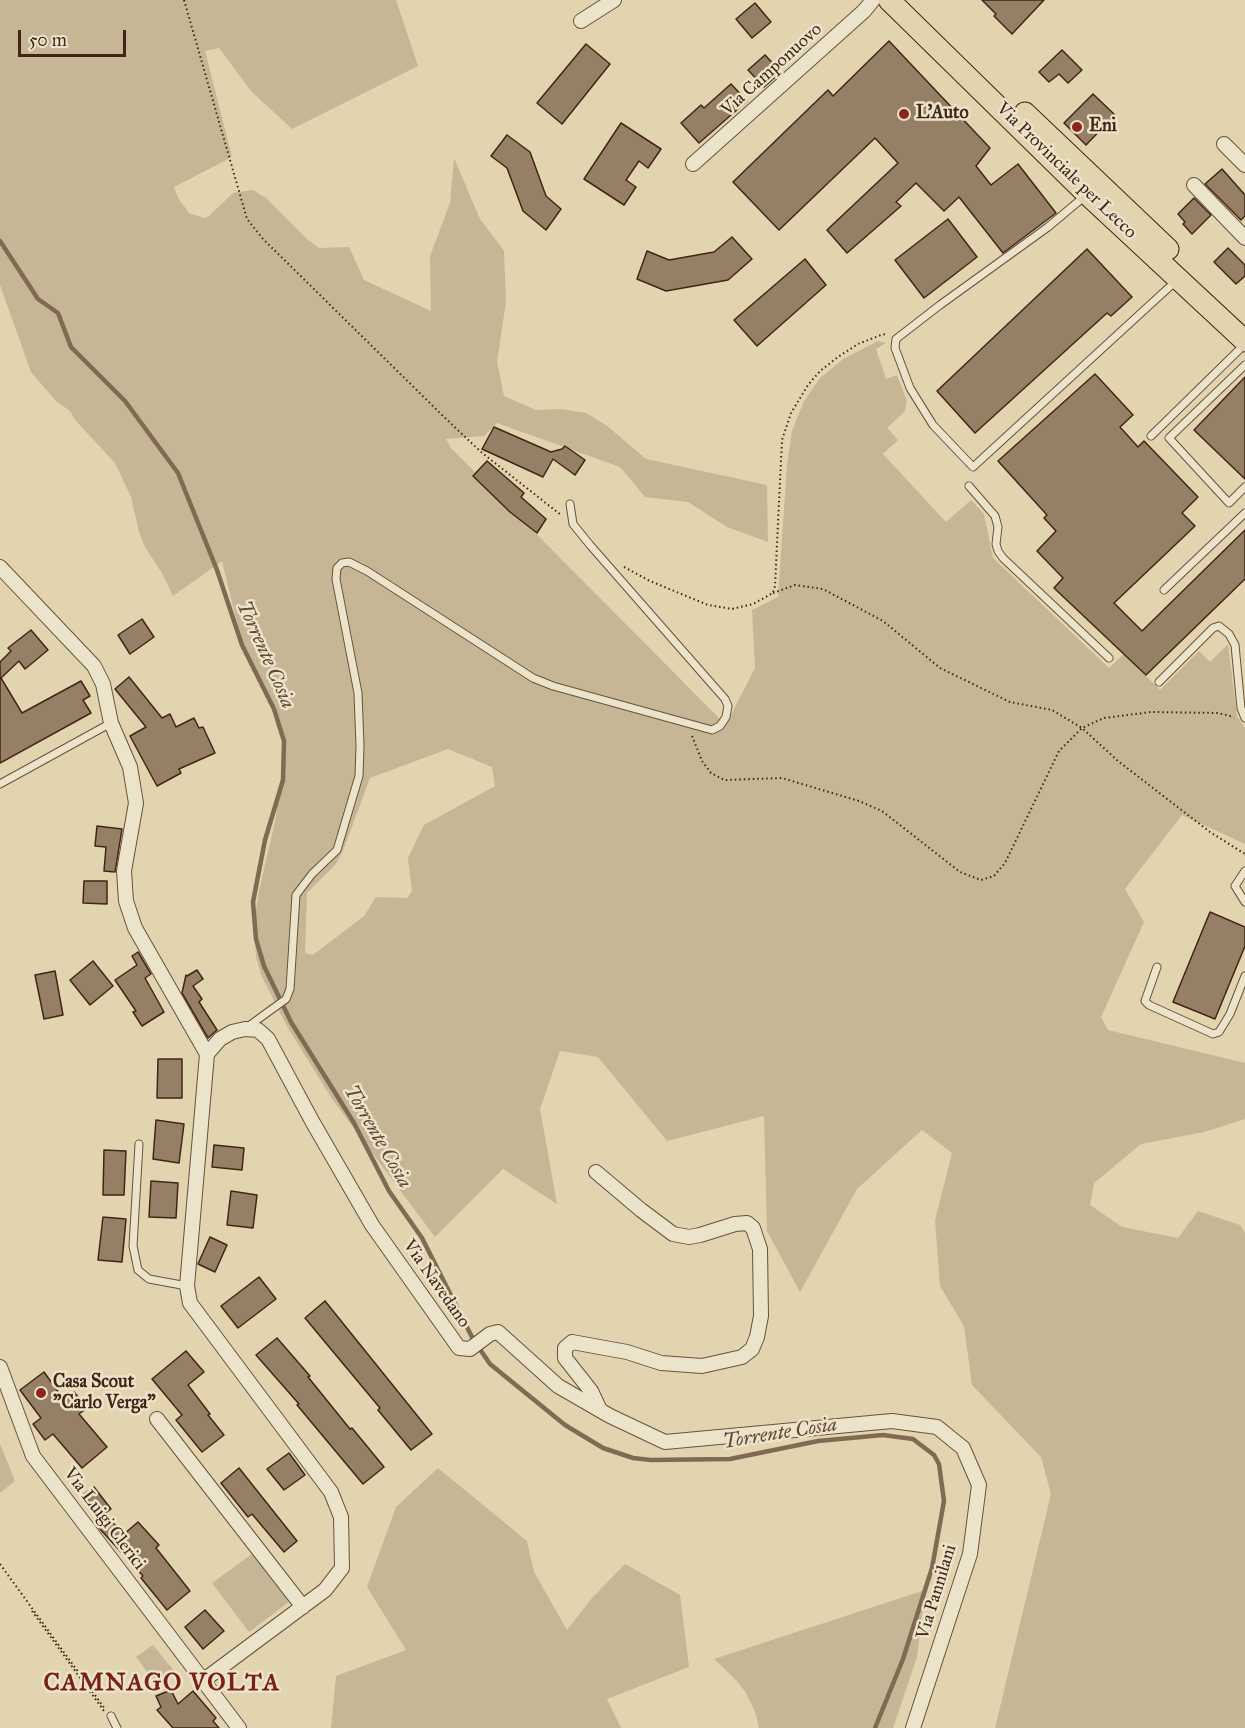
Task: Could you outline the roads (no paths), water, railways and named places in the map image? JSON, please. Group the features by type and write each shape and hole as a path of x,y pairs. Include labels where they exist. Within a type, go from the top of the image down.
{"main road":[{"name":"Via Provinciale per Lecco","path":"889,0 1036,144 1067,164"},
{"name":"Via Provinciale per Lecco","path":"908,0 1093,188 1244,347"},
{"name":"Via Provinciale per Lecco","path":"1093,188 1131,214 1245,322"}],"street":[{"path":"581,21 614,0"},
{"name":"Via Camponuovo","path":"693,164 864,11 873,0"},
{"path":"899,0 918,18 928,19"},
{"path":"1224,144 1245,165"},
{"path":"1194,185 1245,238"},
{"path":"1179,279 1188,278 1200,288 1209,288"},
{"path":"0,567 94,666 103,684 111,723 129,767 136,803 124,871 126,901 135,928 207,1054 187,1286 190,1303 331,1492 341,1517 342,1568 325,1590 204,1680"},
{"path":"207,1054 220,1039 232,1032 251,1030"},
{"name":"Via Navedano","path":"251,1030 268,1039 312,1121 372,1224 459,1348 470,1349 490,1334 498,1332 558,1386 665,1442"},
{"path":"596,1172 673,1234 689,1237 735,1224 747,1223 753,1228 760,1249 761,1316 757,1337 752,1348 742,1357 702,1366 661,1363 627,1352 572,1342 565,1348 565,1358 591,1391 600,1410"},
{"name":"Via Luigi Clerici","path":"0,1367 33,1456 239,1728"},
{"path":"157,1419 303,1607"},
{"name":"Via Pannilani","path":"665,1442 892,1421 938,1427 963,1448 979,1485 970,1554 913,1728"}],"lane":[{"path":"1093,188 1048,227 896,339 895,348 910,388 933,425 973,467 1179,279"},
{"path":"1151,436 1244,347"},
{"path":"1245,364 1169,438 1229,502 1245,487"},
{"path":"969,486 995,516 998,527 996,544 1003,558 1109,658"},
{"path":"251,1030 286,999 290,989 296,896 312,874 337,850 359,776 358,693 336,579 337,568 342,563 349,562 367,572 533,678 553,686 712,730 720,726 726,717 728,706 725,699 607,566 573,524 570,504"},
{"path":"1164,590 1245,513"},
{"path":"1159,682 1213,628 1219,626 1229,634 1235,645 1241,708 1245,718"},
{"path":"0,784 111,723"},
{"path":"1245,871 1235,886 1245,902"},
{"path":"1157,967 1145,1001 1149,1005 1213,1034 1219,1032 1230,1014 1245,976"},
{"path":"139,1144 133,1246 138,1270 149,1279 187,1286"},
{"path":"109,1716 117,1728"}],"waterway":[{"name":"Torrente Cosia","path":"0,241 38,299 58,313 71,347 125,401 178,473 217,570 242,645 274,709 284,741 283,780 265,840 253,902 256,939 264,966 291,1022 354,1123 389,1191 422,1238 473,1339 490,1364 565,1425 603,1448 633,1458 651,1460 730,1459 818,1441 883,1435 913,1439 934,1455 939,1464 944,1501 932,1568 903,1659 875,1728"}],"place":[{"name":"L'Auto","path":"904,114"},
{"name":"Eni","path":"1077,127"},
{"name":"Casa Scout \"Carlo Verga\"","path":"41,1393"}],"district":[{"name":"CAMNAGO VOLTA","path":"162,1684"}]}
